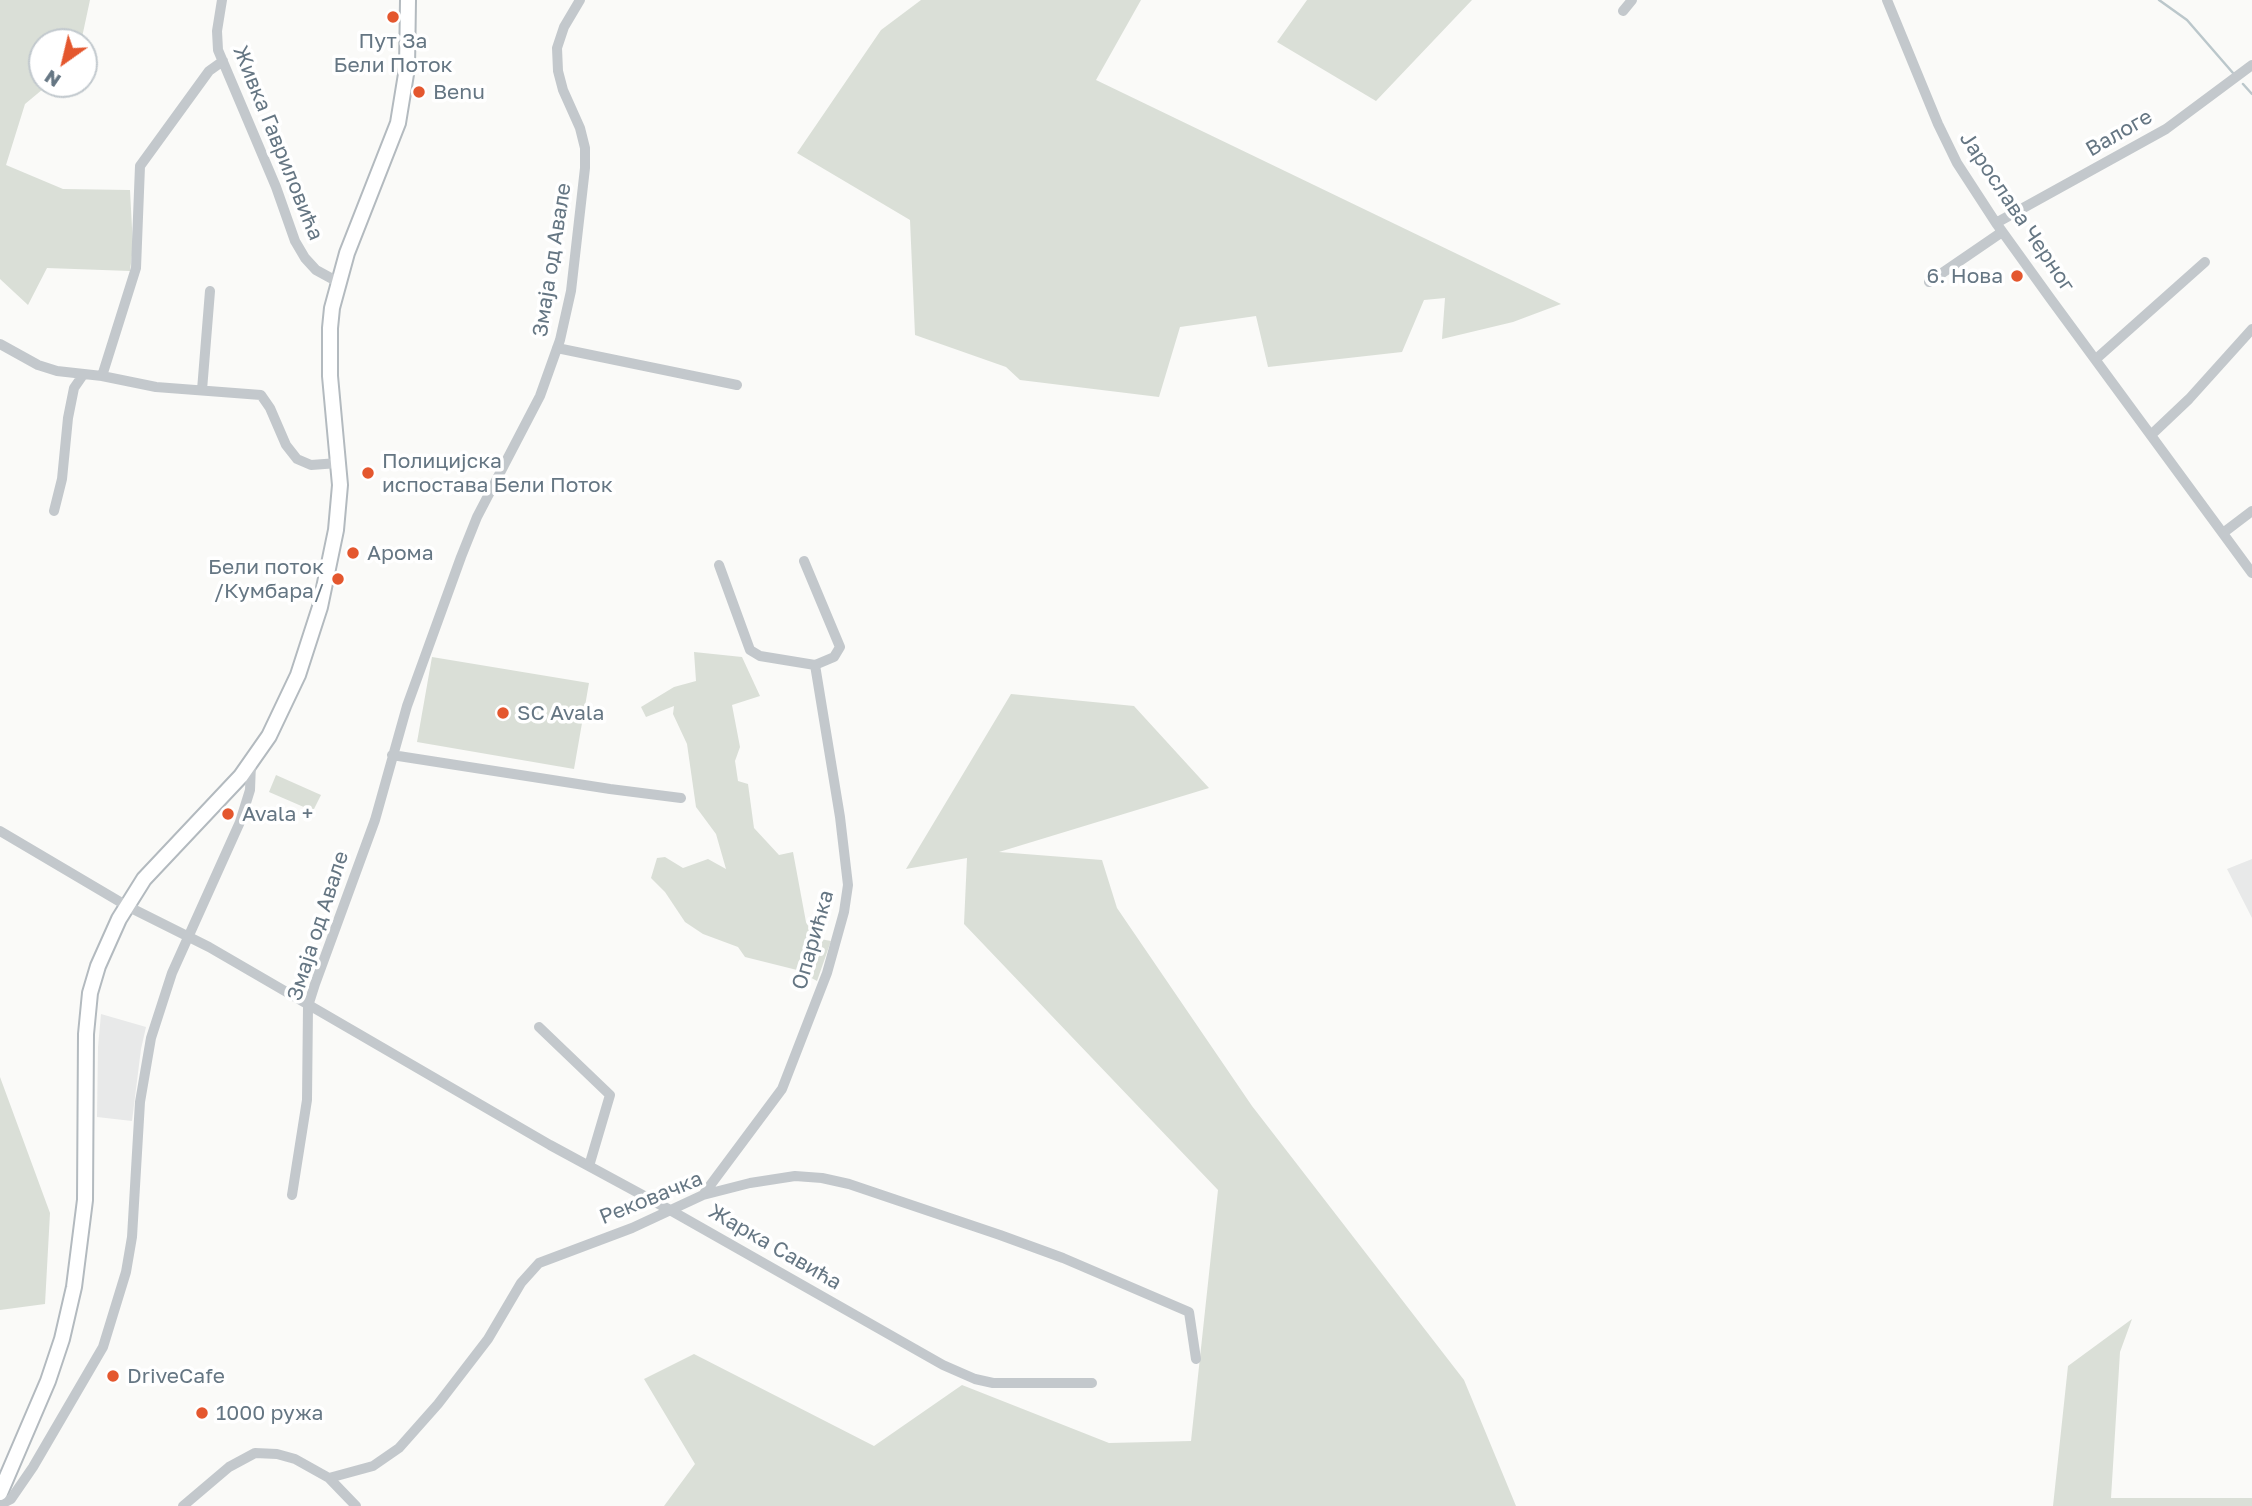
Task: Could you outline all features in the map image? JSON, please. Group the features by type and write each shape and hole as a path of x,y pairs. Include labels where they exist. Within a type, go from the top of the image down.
{"main road":[{"path":"0,1493 48,1381 72,1296 85,1200 86,1048 90,993 98,966 144,878 232,786 251,763 278,719 313,633 326,587 336,530 340,485 330,376 332,308 351,242 398,123 407,68 408,0"}],"street":[{"name":"Живка Гавриловића","path":"222,0 216,40 299,250 319,273 338,282"},
{"name":"Змаја од Авале","path":"292,1195 307,1100 308,1006 375,820 407,706 477,517 535,408 557,348 571,291 586,168 585,148 580,128 563,90 558,71 557,48 564,27 580,0"},
{"path":"1623,11 1632,0"},
{"name":"Јарослава Черног","path":"1887,0 1947,143 1999,227 2252,573"},
{"path":"102,376 133,279 138,249 140,166 209,72 223,61"},
{"name":"Валоге","path":"1929,282 1999,227 2166,129 2252,65"},
{"path":"2096,359 2206,262"},
{"path":"202,390 210,291"},
{"path":"2151,435 2189,399 2252,329"},
{"path":"0,344 48,369 156,387 261,395 270,408 286,445 297,459 312,464 338,463"},
{"path":"557,348 737,385"},
{"path":"54,511 62,479 74,388 83,375"},
{"path":"2223,533 2252,511"},
{"path":"719,565 750,650 761,656 815,665 834,657 839,647 804,561"},
{"name":"Опарићка","path":"703,1195 782,1089 827,973 844,912 848,885 840,817 815,665"},
{"path":"392,755 681,798"},
{"path":"0,1502 11,1499 33,1467 103,1347 126,1272 132,1237 140,1102 151,1038 172,973 240,822 250,790 251,763"},
{"name":"Жарка Савића","path":"0,831 127,906 209,947 308,1006 923,1354 975,1379 993,1383 1092,1383"},
{"path":"539,1027 610,1095 589,1166"},
{"name":"Рековачка","path":"328,1478 368,1469 398,1448 470,1365 521,1283 539,1263 632,1227 703,1195 795,1176 822,1178 881,1195 1063,1258 1189,1312 1196,1359"},
{"path":"183,1506 229,1467 255,1453 277,1454 295,1459 328,1478 356,1506"}],"shaded area":[{"path":"0,0 90,0 84,28 28,28 28,98 32,98 25,104 6,165 63,189 130,190 133,247 130,271 47,268 28,305 0,279"},
{"path":"921,0 1141,0 1096,80 1561,304 1513,322 1442,339 1445,298 1424,300 1402,352 1268,367 1256,316 1180,327 1159,397 1020,380 1006,367 915,335 910,220 797,153 881,30"},
{"path":"1307,0 1472,0 1376,101 1277,42"},
{"path":"694,652 742,657 760,696 732,705 740,747 735,761 738,781 748,784 754,828 779,855 793,852 806,922 815,938 831,941 817,981 797,970 745,957 738,947 703,934 685,922 665,892 651,878 657,858 665,857 683,868 708,859 726,869 716,834 696,807 687,744 673,714 674,706 646,717 641,707 674,687 696,681"},
{"name":"SC Avala","path":"432,657 589,683 574,769 417,742"},
{"path":"1011,694 1134,706 1209,788 999,852 1102,860 1117,908 1252,1106 1464,1380 1516,1506 664,1506 695,1464 644,1379 694,1354 874,1446 962,1385 1109,1443 1191,1441 1218,1190 964,924 967,858 906,869"},
{"path":"276,775 321,795 313,811 269,792"},
{"path":"2252,859 2252,918 2227,869"},
{"path":"101,1014 146,1027 132,1121 97,1117"},
{"path":"0,1077 50,1213 45,1304 0,1310"},
{"path":"2132,1319 2120,1352 2111,1498 2252,1498 2252,1506 2053,1506 2068,1366"}],"waterway":[{"path":"2159,0 2187,20 2233,73"},
{"path":"2243,84 2252,94"}],"place":[{"name":"Пут За Бели Поток","path":"393,17"},
{"name":"Benu","path":"419,92"},
{"name":"6. Нова","path":"2017,276"},
{"name":"Полицијска испостава Бели Поток","path":"368,473"},
{"name":"Арома","path":"353,553"},
{"name":"Бели поток /Кумбара/","path":"338,579"},
{"name":"SC Avala","path":"503,713"},
{"name":"Avala +","path":"228,814"},
{"name":"DriveCafe","path":"113,1376"},
{"name":"1000 ружа","path":"202,1413"}]}
